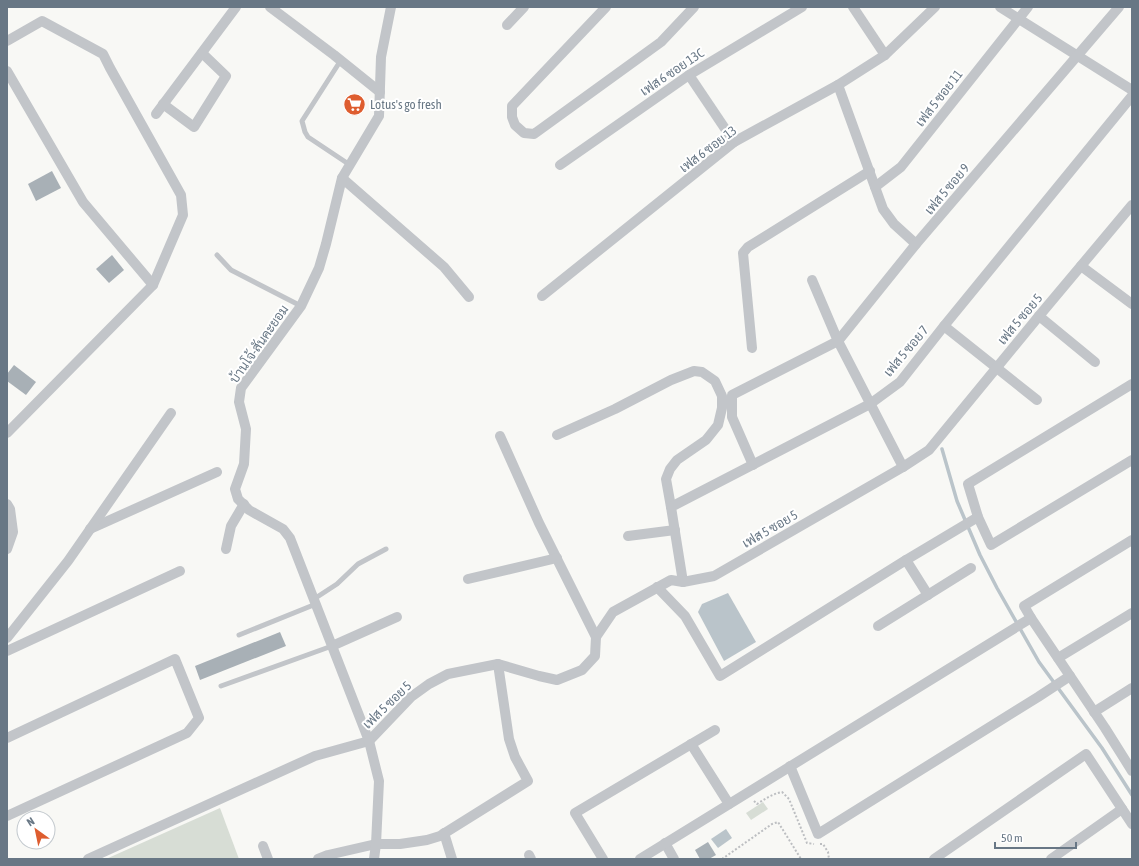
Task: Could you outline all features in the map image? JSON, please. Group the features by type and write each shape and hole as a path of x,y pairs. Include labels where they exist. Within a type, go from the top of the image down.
{"street":[{"path":"156,114 236,7"},
{"path":"270,7 341,60 380,92"},
{"name":"บ้านโจ้-สันคะยอม","path":"374,859 379,781 369,741 290,538 283,529 249,510 238,499 235,489 244,464 246,429 239,402 241,388 301,306 319,268 342,178 379,116 381,57 391,7"},
{"path":"507,25 524,7"},
{"path":"606,7 512,106 512,117 515,125 524,133 534,134 660,42 694,7"},
{"name":"เฟส 6 ซอย 13C","path":"560,165 689,75 802,7"},
{"path":"853,7 885,55"},
{"name":"เฟส 6 ซอย 13","path":"542,296 734,142 838,84 885,55 935,7"},
{"path":"1000,7 1132,90"},
{"name":"เฟส 5 ซอย 11","path":"875,187 901,167 1028,7"},
{"name":"เฟส 5 ซอย 9","path":"838,341 916,244 1119,7"},
{"path":"7,41 42,21 103,54 181,195 184,215 153,285 7,433"},
{"path":"163,104 194,127 226,76 202,53"},
{"path":"7,71 83,202 153,285"},
{"path":"689,75 734,142"},
{"path":"838,84 883,209 894,224 916,244"},
{"name":"เฟส 5 ซอย 7","path":"671,507 870,404 900,382 1132,96"},
{"path":"752,348 743,253 748,246 870,171"},
{"path":"342,178 444,267 469,297"},
{"name":"เฟส 5 ซอย 5","path":"369,741 411,697 428,684 448,674 498,664 557,680 582,670 595,656 596,637 613,612 671,580 683,582 714,576 903,467 929,450 1132,206"},
{"path":"1081,266 1132,304"},
{"path":"812,280 838,341 903,467"},
{"path":"1039,316 1095,362"},
{"path":"944,326 1037,400"},
{"path":"754,465 732,417 732,396 838,341"},
{"path":"557,435 615,409 670,380 694,371 702,372 715,381 722,396 722,408 718,425 706,440 677,460 670,469 666,479 683,582"},
{"path":"1132,384 968,484 978,517 991,545 1132,460"},
{"path":"7,638 68,561 171,413"},
{"path":"500,436 540,523 596,637"},
{"path":"90,529 217,472"},
{"path":"226,549 231,526 244,504"},
{"path":"7,549 13,532 8,507"},
{"path":"657,587 685,616 720,676 978,517"},
{"path":"628,536 675,530"},
{"path":"1132,540 1024,606 1027,620 1058,658 1066,678 1128,757 1132,771"},
{"path":"468,579 557,558"},
{"path":"906,560 928,595"},
{"path":"878,626 971,568"},
{"path":"7,651 180,571"},
{"path":"1058,658 1132,612"},
{"path":"332,646 397,617"},
{"path":"640,859 1012,631 1027,620"},
{"path":"7,738 175,659 199,718 187,733 7,816"},
{"path":"318,859 328,855 376,844 400,844 427,840 440,836 528,781 515,757 509,739 498,664"},
{"path":"790,766 818,834 1066,678"},
{"path":"1094,712 1132,688"},
{"path":"603,859 575,813 715,730"},
{"path":"88,859 315,756 369,741"},
{"path":"691,744 729,804"},
{"path":"934,859 1086,754 1132,824"},
{"path":"1051,859 1122,809"},
{"path":"444,833 452,859"},
{"path":"665,843 674,859"},
{"path":"263,846 268,859"}],"lane":[{"path":"341,60 302,121 308,137 350,165"},
{"path":"217,256 231,270 301,306"},
{"path":"239,635 315,602 358,564 386,549"},
{"path":"221,686 332,646"}],"path":[{"path":"748,792 757,804 776,793 782,792 789,799 807,843 823,844 828,852 829,859"},
{"path":"722,859 772,824 778,822 801,859"}],"shaded area":[{"path":"728,593 756,642 724,661 698,612 702,604"},
{"path":"763,802 768,809 751,820 746,813"},
{"path":"220,808 239,859 106,859"},
{"path":"726,829 732,838 718,848 711,839"}],"building":[{"path":"52,171 61,188 36,201 28,184"},
{"path":"112,255 124,270 109,283 96,269"},
{"path":"14,365 36,382 26,395 7,381 7,374"},
{"path":"280,632 286,646 200,680 195,666"},
{"path":"708,842 716,855 709,859 700,859 695,850"}],"waterway":[{"path":"942,449 957,501 980,555 997,588 1039,662 1102,748 1132,795"}],"place":[{"name":"Lotus's go fresh","path":"354,104"}]}
